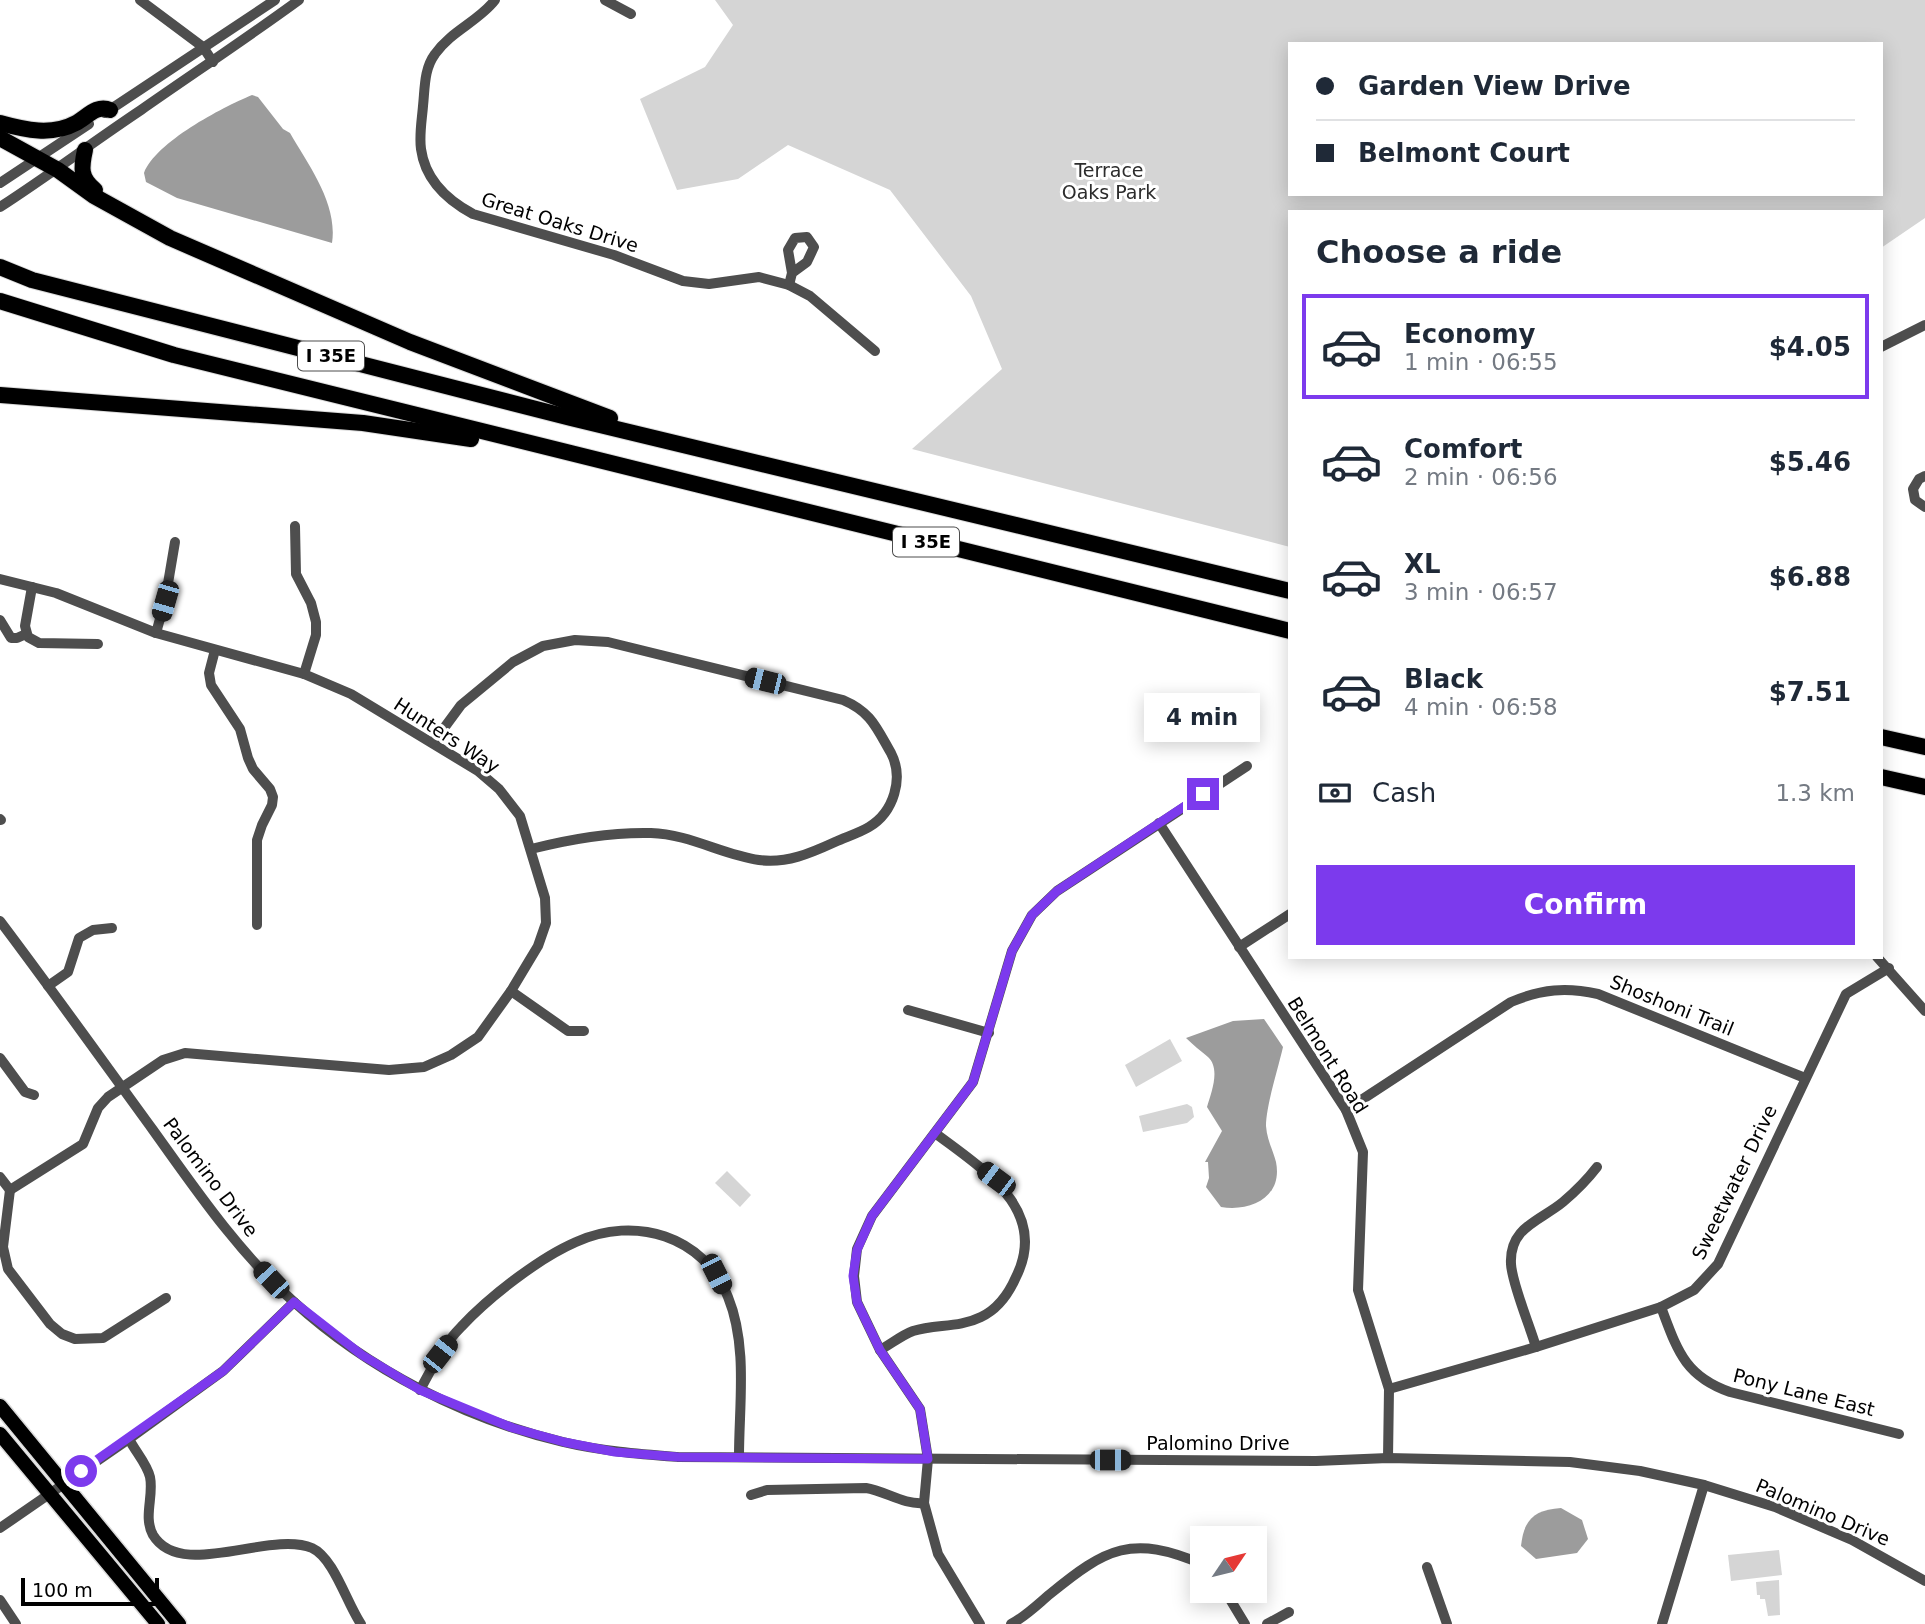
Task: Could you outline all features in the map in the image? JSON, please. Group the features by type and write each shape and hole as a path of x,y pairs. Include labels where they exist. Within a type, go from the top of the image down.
{"highway":[{"path":"0,123 26,130 60,129 98,109 110,110"},
{"path":"0,138 58,170 94,197 170,238 410,342 665,440"},
{"path":"85,150 81,166 85,181 93,189 142,219 145,224"},
{"name":"I 35E","path":"0,267 32,279 571,418 1288,591"},
{"name":"I 35E","path":"0,301 174,355 1288,631"},
{"path":"0,395 363,423 561,452"},
{"path":"1883,737 1925,747"},
{"path":"1883,777 1925,787"}],"main road":[{"path":"0,1406 179,1624"},
{"path":"0,1434 158,1624"}],"street":[{"path":"140,0 203,47 214,62"},
{"path":"0,183 275,0"},
{"path":"0,207 214,62 299,0"},
{"name":"Great Oaks Drive","path":"495,0 444,42 432,57 425,74 421,148 428,171 442,192 473,214 614,255 683,281 709,284 759,277 789,285 810,296 874,351"},
{"path":"605,0 631,13"},
{"path":"789,285 792,273"},
{"path":"1883,346 1925,325"},
{"path":"1925,476 1919,479 1913,489 1915,500 1925,507"},
{"path":"295,526 296,574 311,603 317,622 316,635 304,674"},
{"path":"156,633 165,601 175,542"},
{"name":"Hunters Way","path":"0,579 57,593 156,633 304,674 351,694 478,771 499,789 520,816 545,898 546,922 538,946 511,991 478,1037 451,1055 424,1066 388,1070 185,1053 163,1060 122,1087 98,1108 83,1144 10,1190"},
{"path":"33,587 25,626 26,634 33,641 98,644"},
{"path":"0,620 11,638 26,634"},
{"path":"433,743 461,705 513,662 543,646 575,640 608,642 843,701 858,707 871,718 895,762 897,782 892,802 883,816 870,827 809,854 785,860 759,860 680,837 652,833 574,838 531,849"},
{"path":"215,650 209,673 211,685 240,729 247,758 273,797 257,840 257,925"},
{"path":"980,1624 939,1554 924,1503 928,1459 920,1409 880,1350 857,1302 853,1276 857,1250 872,1216 973,1082 1012,951 1032,915 1057,891 1247,766"},
{"name":"Belmont Road","path":"1159,823 1346,1110 1363,1152 1358,1290 1389,1389 1388,1458"},
{"path":"1239,947 1288,915"},
{"name":"Palomino Drive","path":"0,921 238,1245 294,1302 362,1355 420,1390 513,1428 615,1452 678,1457 1316,1461 1388,1458 1570,1462 1640,1471 1704,1485 1775,1507 1852,1540 1925,1581"},
{"path":"48,986 68,972 79,939 93,930 112,928"},
{"path":"1879,959 1925,1011"},
{"name":"Sweetwater Drive","path":"1389,1389 1536,1347 1661,1307 1694,1290 1718,1264 1846,993 1889,968"},
{"name":"Shoshoni Trail","path":"1346,1110 1511,1002 1556,988 1598,994 1805,1077"},
{"path":"511,991 568,1031 584,1031"},
{"path":"908,1010 989,1033"},
{"path":"0,1058 25,1092 34,1095"},
{"path":"880,1350 913,1331 959,1325 984,1316 1008,1294 1023,1264 1024,1229 1011,1197 996,1179 935,1133"},
{"path":"1536,1347 1511,1266 1511,1245 1525,1227 1561,1203 1586,1182 1597,1167"},
{"path":"0,1177 10,1190 3,1247 8,1269 50,1324 62,1334 75,1339 103,1338 166,1298"},
{"path":"420,1390 440,1354 460,1328 499,1293 554,1254 578,1241 602,1234 627,1231 655,1233 680,1241 701,1256 716,1274 729,1299 740,1348 739,1457"},
{"path":"0,1528 223,1371 294,1302"},
{"name":"Pony Lane East","path":"1661,1307 1681,1358 1710,1385 1899,1434"},
{"path":"129,1439 149,1474 151,1489 148,1522 154,1535 165,1547 189,1556 289,1543 313,1549 327,1562 361,1624"},
{"path":"1662,1624 1704,1485"},
{"path":"751,1495 766,1490 866,1488 905,1501 924,1503"},
{"path":"1011,1624 1085,1566 1114,1551 1138,1547 1161,1549 1190,1560"},
{"path":"1427,1567 1447,1624"},
{"path":"0,1600 16,1624"},
{"path":"1232,1603 1245,1624"},
{"path":"1267,1624 1289,1612"}],"green space":[{"name":"Terrace Oaks Park","path":"715,0 1925,0 1925,218 1883,247 1883,210 1288,210 1288,546 912,449 1002,369 971,296 890,190 788,145 738,179 677,190 640,99 705,67 733,25"},
{"path":"1170,1039 1182,1061 1136,1087 1125,1065"},
{"path":"1187,1104 1192,1107 1194,1117 1187,1123 1143,1132 1139,1116"},
{"path":"727,1171 751,1195 740,1207 715,1183"},
{"path":"1779,1550 1782,1575 1731,1581 1728,1555"},
{"path":"1779,1580 1780,1615 1768,1616 1765,1599 1760,1599 1760,1595 1757,1595 1756,1582"}],"shaded area":[{"path":"252,95 258,97 283,129 290,133 313,172 331,214 332,243 177,198 146,182 144,173 151,161 175,138 207,117"},
{"path":"1264,1019 1283,1047 1266,1126 1276,1162 1275,1184 1270,1193 1253,1204 1221,1207 1206,1187 1209,1178 1208,1162 1205,1162 1222,1131 1207,1107 1214,1081 1214,1068 1208,1057 1186,1038 1233,1021"},
{"path":"1561,1508 1582,1520 1588,1539 1577,1553 1536,1559 1521,1546 1525,1529 1537,1514"}],"route":[{"path":"81,1471 223,1371 294,1302 362,1355 420,1390 513,1428 564,1442 615,1452 678,1457 928,1459 920,1409 880,1350 857,1302 853,1276 857,1250 872,1216 973,1082 1012,951 1032,915 1057,891 1203,794"}]}
